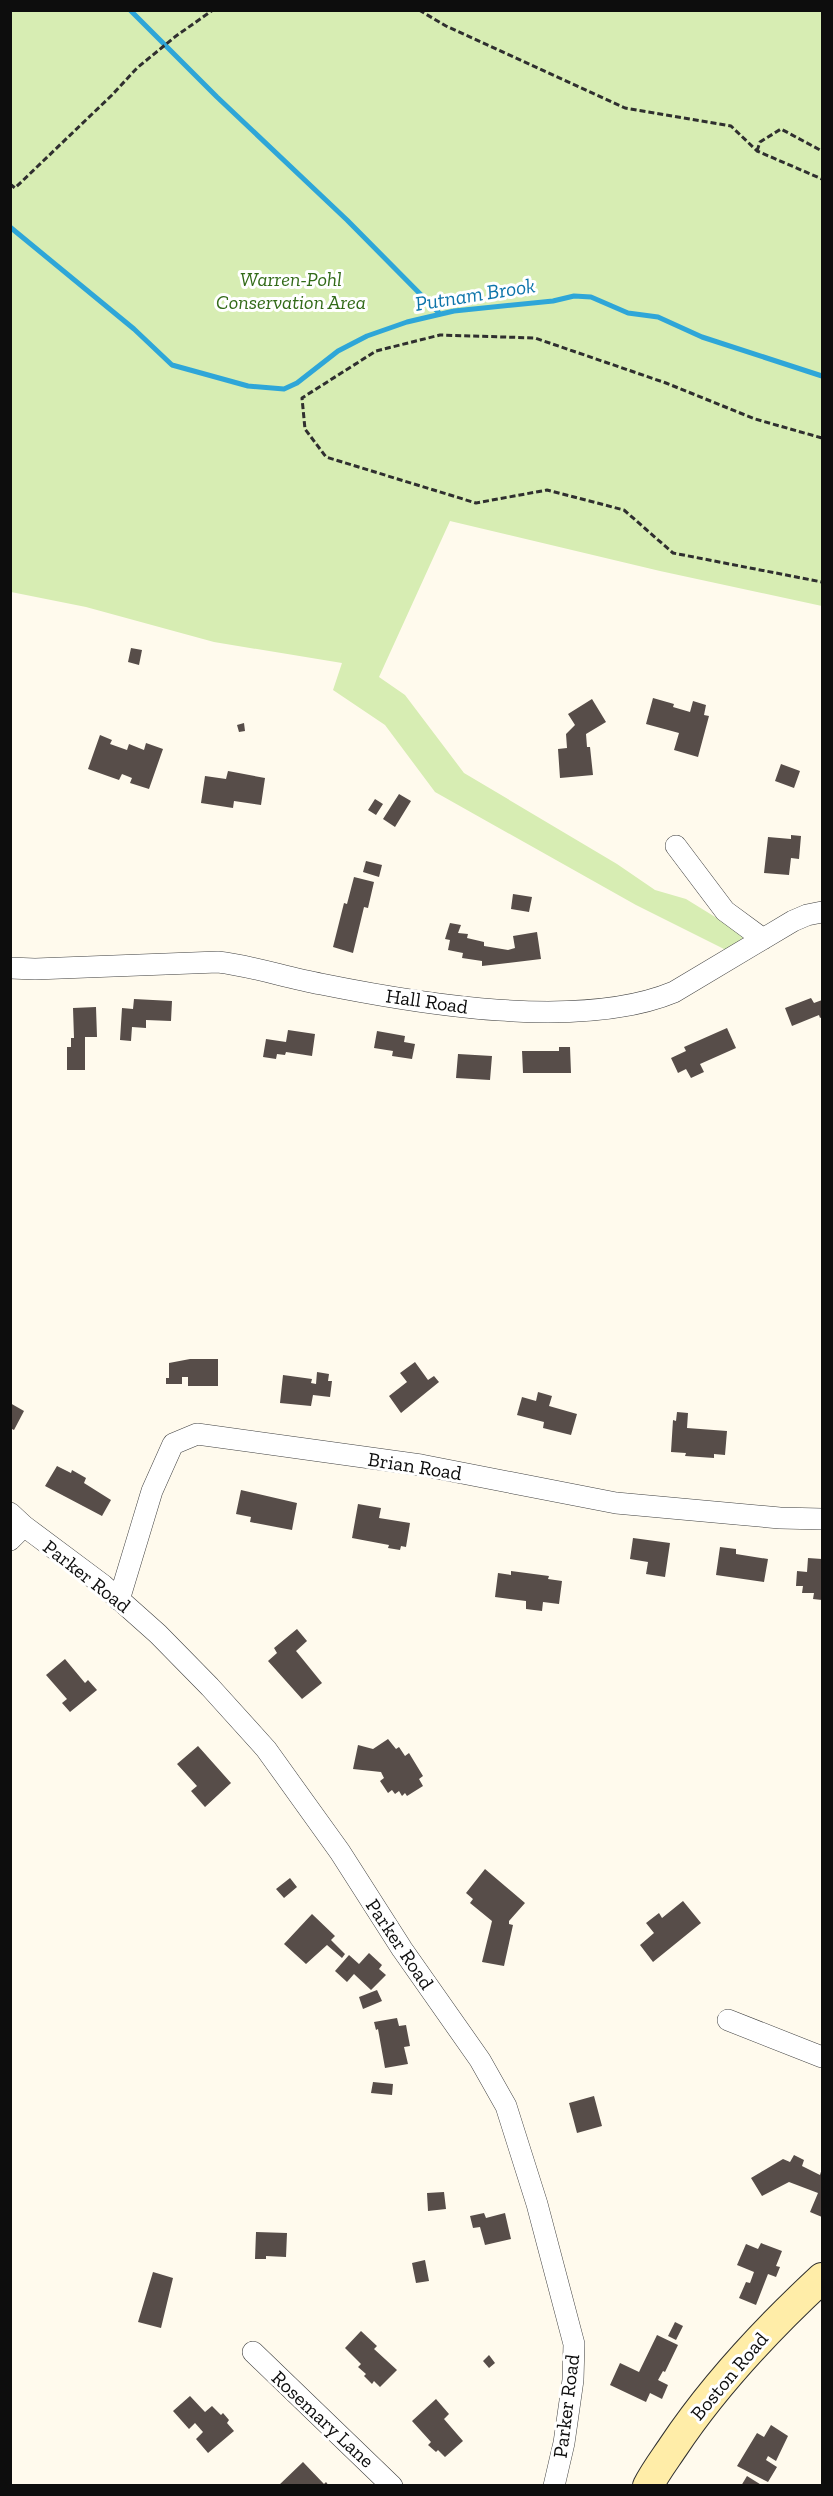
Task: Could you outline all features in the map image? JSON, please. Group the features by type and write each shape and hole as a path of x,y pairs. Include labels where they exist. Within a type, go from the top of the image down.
{"main road":[{"name":"Boston Road","path":"648,2486 690,2422 743,2357 787,2310 822,2278"}],"street":[{"path":"676,846 725,911 763,939"},
{"name":"Hall Road","path":"10,968 219,962 243,965 321,984 451,1006 544,1011 602,1009 644,1003 674,992 793,921 822,912"},
{"name":"Brian Road","path":"119,1600 152,1491 173,1444 197,1434 421,1465 616,1503 780,1518 822,1519"},
{"name":"Parker Road","path":"15,1527 119,1600 195,1672 266,1749 340,1852 402,1949 480,2060 506,2106 537,2204 574,2344 573,2380 564,2443 554,2486"},
{"path":"728,2020 822,2057"},
{"name":"Rosemary Lane","path":"253,2352 392,2486"}],"path":[{"path":"10,184 15,188 155,53 213,10"},
{"path":"419,10 447,26 625,108 730,126 756,151 822,178"},
{"path":"756,151 760,142 781,129 822,151"},
{"path":"822,438 755,419 666,383 536,338 441,335 376,351 302,398 305,429 326,456 476,503 547,490 624,510 673,553 822,582"}],"green space":[{"name":"Warren-Pohl Conservation Area","path":"10,11 822,11 822,606 660,571 450,521 379,677 405,695 464,773 617,864 655,890 686,899 746,936 726,950 636,905 435,792 385,725 333,690 342,663 214,642 86,607 11,592"}],"building":[{"path":"131,648 142,650 139,665 128,662"},
{"path":"653,698 674,704 673,707 690,712 693,701 706,705 704,715 709,716 698,757 674,750 679,733 646,724"},
{"path":"592,699 606,722 586,734 593,775 560,778 558,749 567,748 566,734 575,725 568,714"},
{"path":"244,723 245,731 239,732 237,725"},
{"path":"100,735 112,740 110,744 127,750 129,744 144,750 146,743 163,749 149,789 130,783 132,778 122,774 119,780 88,769"},
{"path":"781,764 800,771 794,788 775,781"},
{"path":"228,771 265,778 261,805 234,801 233,808 201,803 205,776 226,779"},
{"path":"399,794 411,801 395,827 383,819"},
{"path":"375,799 383,804 376,815 368,810"},
{"path":"791,835 801,836 799,859 791,858 789,875 764,873 768,837 791,839"},
{"path":"366,861 382,865 379,877 363,872"},
{"path":"354,877 374,882 368,908 364,907 353,953 333,947 344,903 347,904"},
{"path":"513,894 532,897 529,912 511,909"},
{"path":"450,923 461,925 458,933 468,934 467,938 484,942 484,946 508,950 515,948 513,936 537,932 541,959 482,966 482,961 462,958 463,953 448,950 450,940 445,939"},
{"path":"811,998 814,1003 822,1000 822,1017 820,1018 819,1015 792,1026 785,1008"},
{"path":"134,999 172,1001 171,1021 146,1020 146,1028 132,1027 131,1041 120,1040 122,1008 133,1009"},
{"path":"96,1007 97,1037 85,1037 85,1070 67,1070 67,1047 71,1047 71,1038 74,1038 73,1008"},
{"path":"727,1028 736,1048 700,1064 704,1072 691,1078 686,1069 678,1073 671,1058 686,1051 684,1047"},
{"path":"288,1030 315,1034 312,1056 286,1052 285,1055 277,1054 276,1059 263,1057 266,1039 286,1042"},
{"path":"377,1031 405,1036 404,1042 415,1044 412,1059 392,1056 393,1051 374,1048"},
{"path":"559,1047 570,1047 571,1073 523,1073 522,1051 559,1051"},
{"path":"458,1054 492,1056 490,1080 456,1078"},
{"path":"190,1359 218,1359 218,1386 188,1386 188,1377 182,1377 182,1384 166,1384 166,1378 169,1378 169,1363"},
{"path":"415,1362 428,1380 434,1376 439,1382 401,1413 389,1396 407,1382 400,1373"},
{"path":"317,1372 329,1374 328,1381 332,1381 330,1397 313,1395 311,1406 280,1403 283,1375 312,1379 311,1383 316,1384"},
{"path":"538,1392 552,1396 549,1406 577,1414 571,1435 543,1428 544,1422 517,1415 522,1397 536,1401"},
{"path":"10,1403 24,1411 14,1430 10,1428"},
{"path":"677,1412 688,1413 687,1428 727,1431 725,1455 714,1454 714,1458 685,1456 686,1453 671,1452 673,1420 676,1421"},
{"path":"57,1466 71,1473 72,1470 86,1478 84,1483 111,1500 102,1516 45,1486"},
{"path":"241,1490 297,1503 292,1530 250,1522 251,1517 236,1514"},
{"path":"358,1504 381,1508 379,1518 410,1523 406,1547 401,1546 400,1550 388,1548 389,1545 352,1538"},
{"path":"633,1538 670,1543 665,1577 646,1574 648,1562 630,1559"},
{"path":"720,1547 736,1549 736,1554 768,1559 764,1582 716,1575"},
{"path":"808,1558 822,1559 822,1600 813,1599 814,1593 802,1593 803,1586 796,1586 797,1571 807,1572"},
{"path":"511,1571 549,1576 548,1579 562,1581 559,1604 543,1602 542,1611 526,1609 526,1601 495,1597 498,1573 511,1575"},
{"path":"297,1629 307,1641 296,1651 322,1683 302,1699 268,1661 277,1653 274,1648"},
{"path":"65,1659 85,1683 88,1680 97,1690 70,1712 62,1703 67,1699 46,1675"},
{"path":"388,1739 396,1749 399,1747 405,1756 409,1753 423,1776 419,1779 423,1786 407,1796 405,1793 402,1796 399,1791 395,1794 392,1790 388,1793 380,1781 384,1778 381,1772 353,1769 358,1745 373,1749"},
{"path":"198,1746 231,1783 205,1807 191,1791 197,1786 177,1764"},
{"path":"485,1869 525,1903 509,1921 509,1924 513,1925 504,1966 482,1962 492,1921 470,1903 473,1899 466,1893"},
{"path":"290,1878 297,1887 284,1898 276,1889"},
{"path":"683,1901 701,1923 653,1962 640,1945 654,1933 646,1923 659,1913 662,1918"},
{"path":"312,1914 335,1936 331,1940 345,1954 342,1958 327,1945 306,1964 284,1944"},
{"path":"369,1953 382,1965 379,1969 386,1975 371,1990 354,1974 347,1982 335,1971 349,1955 359,1964"},
{"path":"377,1990 382,2001 363,2009 359,1997"},
{"path":"397,2018 399,2026 406,2025 410,2046 404,2047 408,2064 385,2068 378,2029 376,2030 374,2022"},
{"path":"373,2082 393,2084 392,2095 371,2093"},
{"path":"594,2096 602,2126 577,2133 569,2103"},
{"path":"794,2155 804,2160 802,2166 820,2175 822,2168 822,2217 810,2212 818,2193 789,2182 762,2196 751,2178 783,2159 790,2162"},
{"path":"444,2192 446,2209 428,2211 427,2193"},
{"path":"484,2213 486,2218 505,2213 511,2239 485,2245 480,2227 473,2228 470,2216"},
{"path":"256,2232 287,2233 286,2257 266,2256 266,2259 255,2259"},
{"path":"761,2243 782,2251 776,2266 780,2267 776,2277 768,2274 756,2305 739,2298 746,2282 750,2283 754,2272 737,2265 746,2244 758,2249"},
{"path":"425,2260 429,2281 416,2283 412,2263"},
{"path":"153,2272 173,2278 161,2328 138,2322"},
{"path":"675,2322 683,2326 676,2340 668,2336"},
{"path":"361,2331 377,2346 374,2349 397,2370 380,2387 374,2381 372,2384 364,2376 366,2374 358,2367 361,2364 345,2348"},
{"path":"657,2335 678,2345 665,2372 663,2371 658,2380 668,2385 662,2399 650,2393 646,2402 610,2385 620,2363 639,2372"},
{"path":"489,2355 495,2363 489,2368 483,2361"},
{"path":"190,2396 205,2412 212,2406 221,2415 223,2413 229,2420 227,2423 234,2431 208,2453 196,2439 203,2432 195,2423 189,2429 173,2411"},
{"path":"436,2399 449,2414 444,2419 463,2441 445,2457 428,2445 431,2442 412,2421"},
{"path":"771,2425 788,2436 776,2461 768,2456 766,2460 777,2467 768,2482 737,2466 757,2433 764,2437"},
{"path":"303,2462 324,2484 326,2482 329,2486 278,2486"},
{"path":"747,2476 763,2486 741,2486"}],"waterway":[{"path":"130,10 217,97 347,220 440,314"},
{"name":"Putnam Brook","path":"10,227 134,329 172,365 248,386 284,389 297,383 338,351 367,336 407,322 454,311 553,301 574,296 591,297 628,313 658,317 702,337 822,376"}]}
